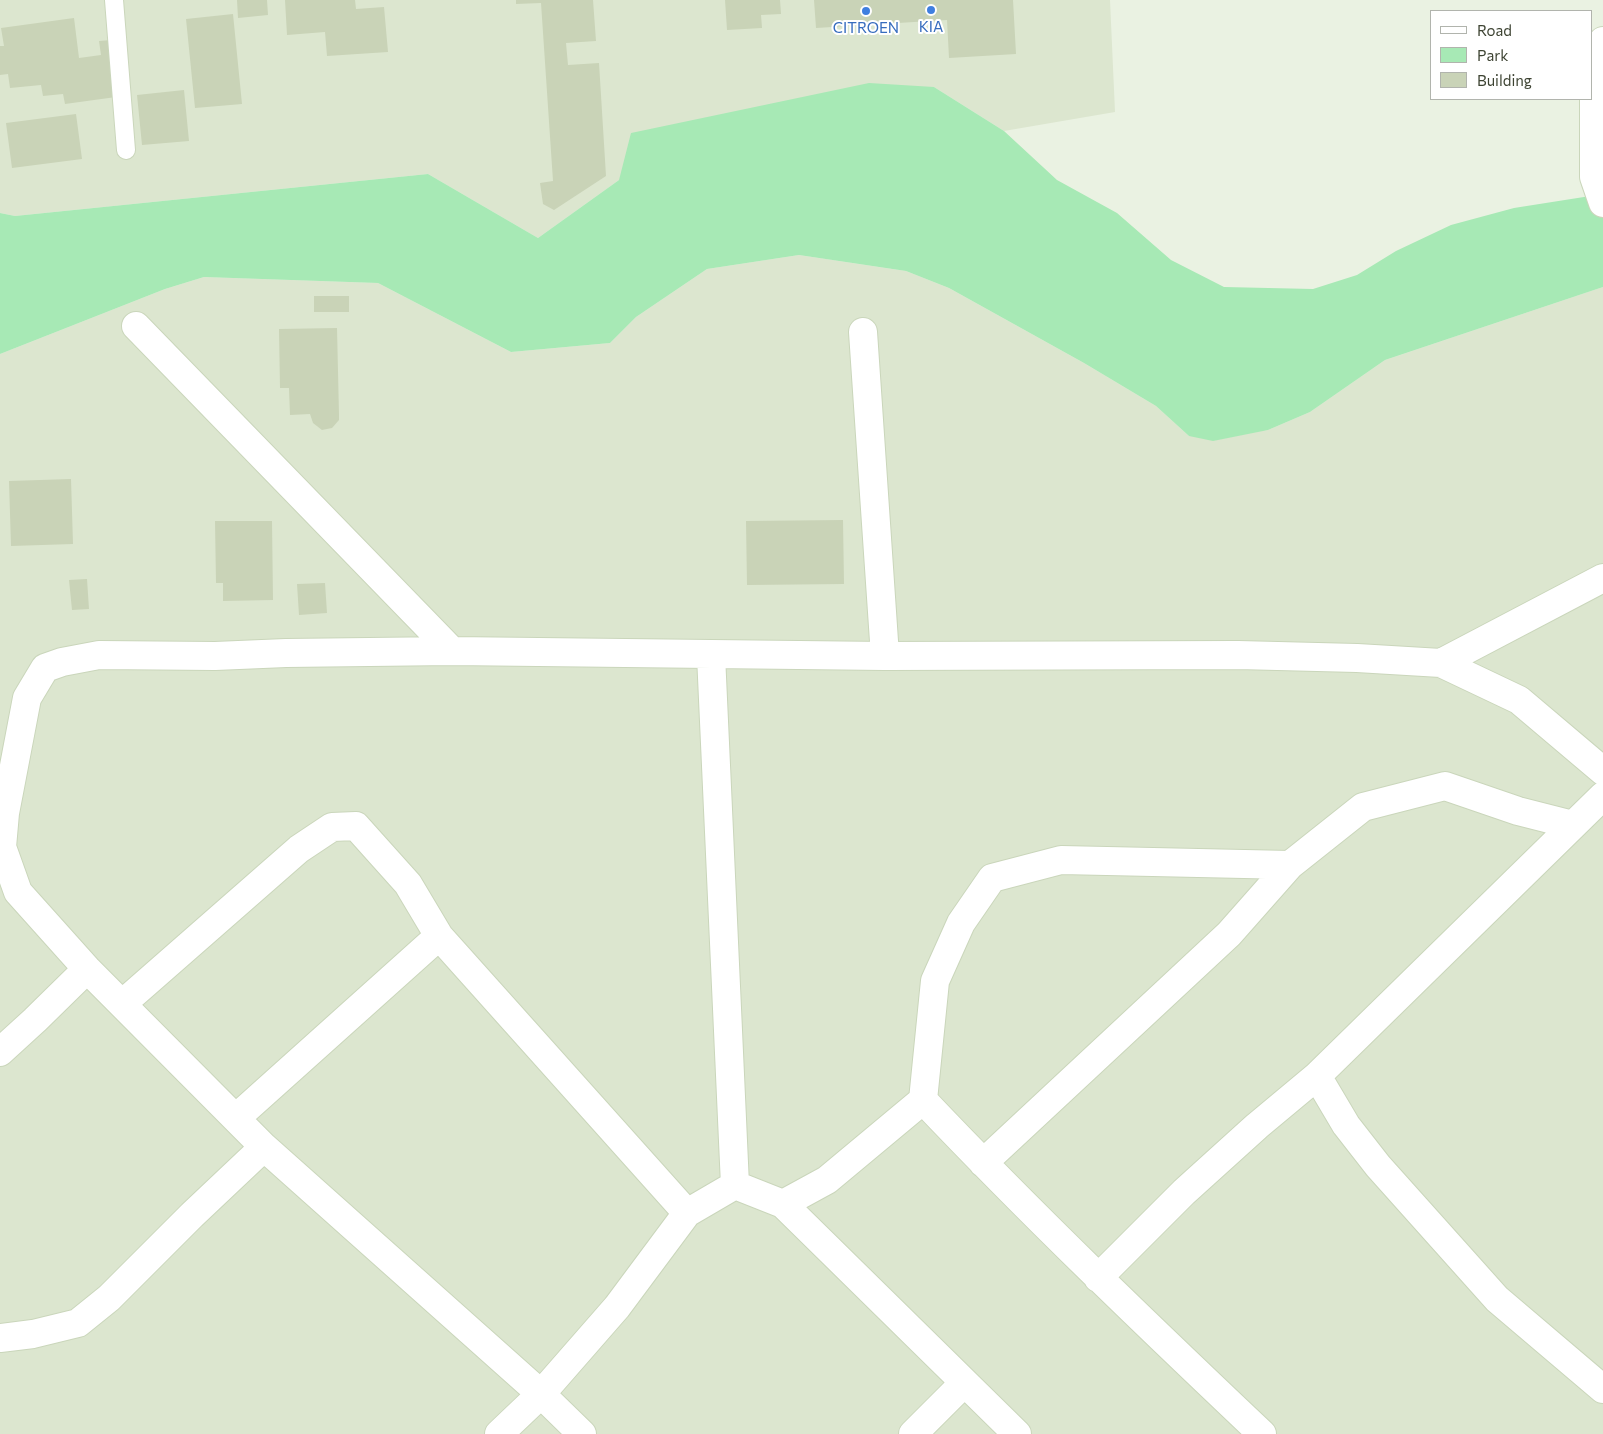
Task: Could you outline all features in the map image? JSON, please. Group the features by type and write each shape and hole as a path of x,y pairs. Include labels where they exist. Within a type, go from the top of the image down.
{"street":[{"path":"1603,41 1594,63 1594,177 1603,203"},
{"path":"136,326 452,651"},
{"path":"863,332 885,656"},
{"path":"1441,663 1603,578"},
{"path":"582,1434 541,1394 264,1147 87,969 18,892 2,847 5,813 27,698 45,668 62,662 99,655 215,656 286,653 452,651 885,656 1238,655 1357,658 1441,663 1519,700 1603,771"},
{"path":"711,655 735,1185"},
{"path":"983,1163 1229,934 1290,865 1363,807 1445,786 1518,810 1573,825"},
{"path":"1098,1278 1184,1192 1257,1126 1318,1076 1603,796"},
{"path":"122,1004 299,850 332,827 356,826 408,884 438,936 687,1213"},
{"path":"784,1204 827,1180 923,1100 935,981 961,923 992,878 1061,860 1290,865"},
{"path":"236,1118 438,936"},
{"path":"0,1052 87,969"},
{"path":"1318,1076 1346,1125 1378,1166 1497,1299 1603,1389"},
{"path":"923,1100 1098,1278 1262,1434"},
{"path":"0,1338 33,1334 78,1323 109,1298 192,1215 264,1147"},
{"path":"735,1185 784,1204 964,1384 1017,1434"},
{"path":"499,1434 541,1394 617,1307 687,1213 735,1185"},
{"path":"913,1434 964,1384"}],"lane":[{"path":"114,0 126,150"}],"shaded area":[{"path":"0,0 1110,0 1115,112 1004,131 934,87 619,180 538,238 428,174 15,216 0,213"},
{"path":"799,255 906,271 949,288 1084,363 1156,406 1189,436 1268,430 1310,412 1385,360 1603,287 1603,1434 0,1434 0,354 165,289 204,277 378,283 511,352 610,343 636,317 707,269"}],"green space":[{"path":"869,83 934,87 1004,131 1057,180 1117,213 1171,260 1224,287 1313,289 1357,275 1396,251 1451,225 1514,208 1603,194 1603,287 1385,360 1310,412 1268,430 1213,441 1189,436 1156,406 1084,363 949,288 906,271 799,255 707,269 636,317 610,343 511,352 378,283 204,277 165,289 0,354 0,213 15,216 428,174 538,238 619,180 631,133"}],"building":[{"path":"237,0 267,0 268,15 238,18"},
{"path":"285,0 355,0 356,9 384,7 388,52 327,56 325,32 287,35"},
{"path":"516,0 593,0 596,41 566,43 568,65 599,63 606,176 554,210 543,204 540,183 553,181 541,3 516,4"},
{"path":"725,0 780,0 781,14 761,15 762,28 727,30"},
{"path":"814,0 1013,0 1016,54 949,58 947,20 816,28"},
{"path":"233,14 242,104 195,108 186,19"},
{"path":"74,18 79,58 101,55 99,41 111,40 116,97 65,104 63,94 43,96 41,85 10,88 8,74 0,75 0,46 4,46 1,28"},
{"path":"184,90 189,141 142,145 137,95"},
{"path":"76,114 82,159 12,168 6,123"},
{"path":"314,296 349,296 349,312 314,312"},
{"path":"337,328 339,420 332,428 322,430 313,423 310,414 290,415 289,388 280,388 279,329"},
{"path":"71,479 73,544 11,546 9,481"},
{"path":"843,520 844,584 747,585 746,521"},
{"path":"215,521 272,521 273,600 223,601 223,583 216,583"},
{"path":"87,579 89,609 72,610 69,580"},
{"path":"325,583 327,613 299,615 297,584"}],"place":[{"name":"KIA","path":"931,10"},
{"name":"CITROEN","path":"866,11"}]}
